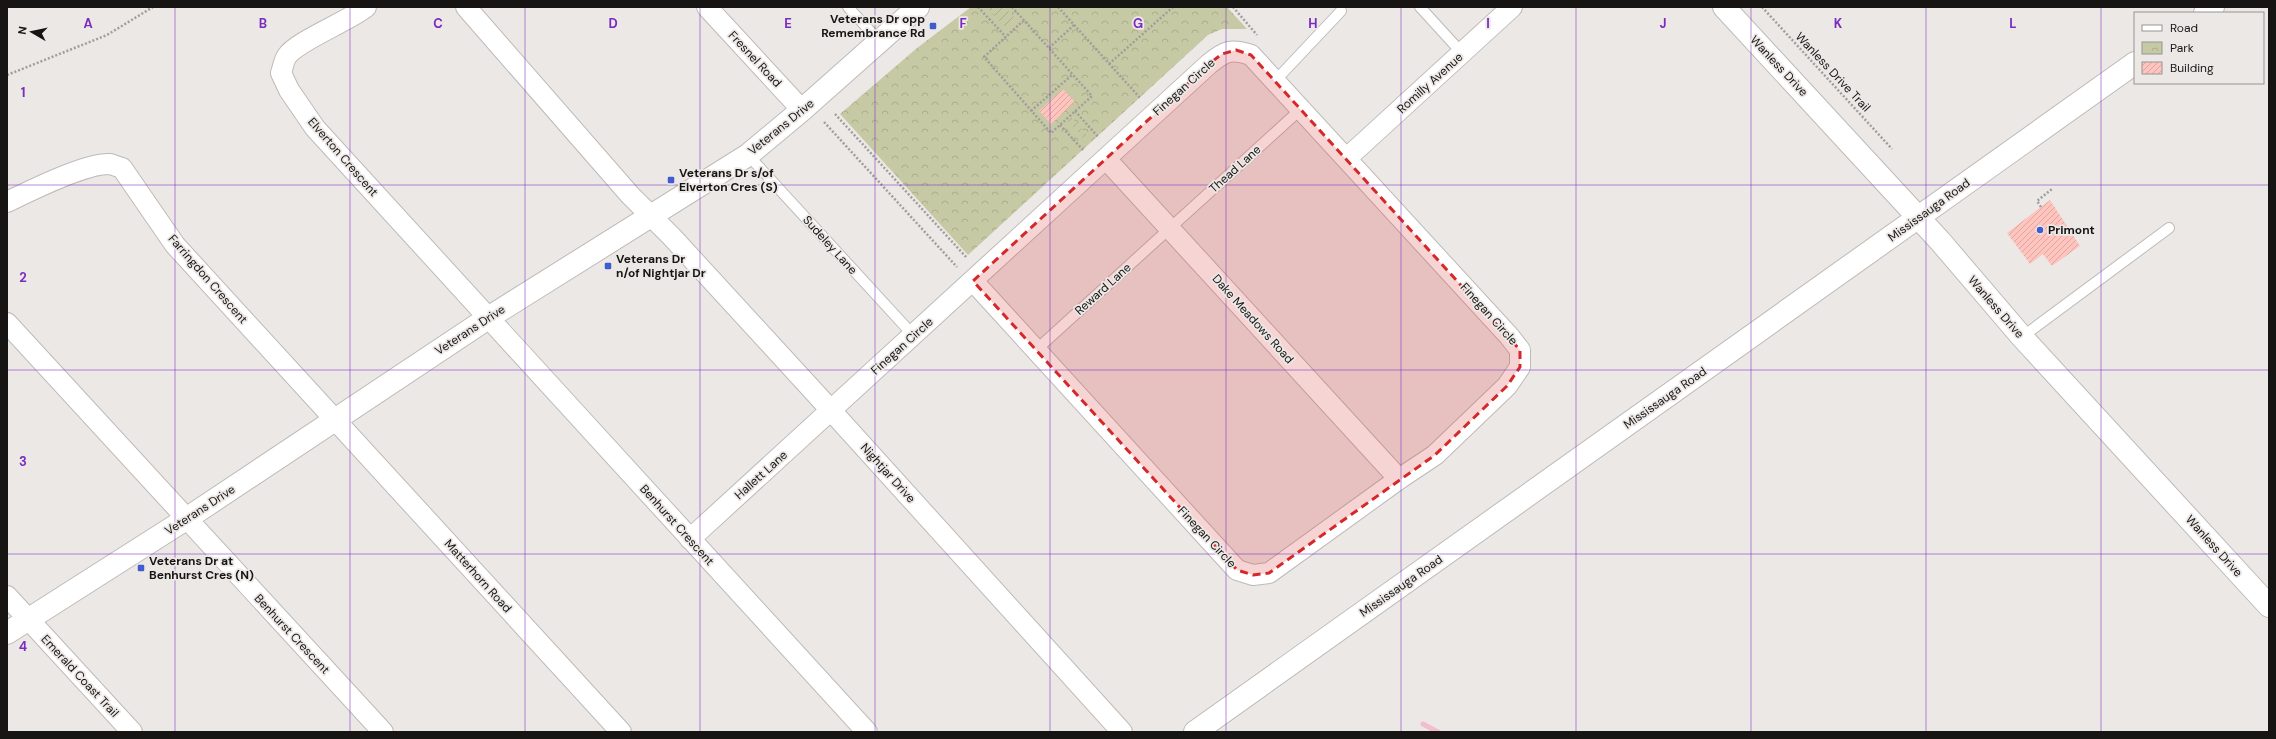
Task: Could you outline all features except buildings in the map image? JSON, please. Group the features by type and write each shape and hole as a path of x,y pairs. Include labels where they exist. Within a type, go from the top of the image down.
{"street":[{"name":"Elverton Crescent","path":"366,7 355,16 297,47 288,55 281,73 289,90 315,128 488,318"},
{"path":"466,7 651,216"},
{"name":"Fresnel Road","path":"707,7 802,110"},
{"name":"Veterans Drive","path":"7,634 336,421 488,318 748,155 802,110 918,7"},
{"name":"Romilly Avenue","path":"1347,158 1512,7"},
{"name":"Wanless Drive","path":"1724,7 1918,218 2022,337 2269,606"},
{"name":"Finegan Circle","path":"831,410 1222,54 1236,50 1251,55 1347,158 1520,350 1520,367 1508,386 1435,455 1399,479 1269,573 1253,575 1237,570 973,281"},
{"name":"Mississauga Road","path":"1195,732 2134,64"},
{"name":"Dake Meadows Road","path":"1106,158 1399,479"},
{"name":"Farringdon Crescent","path":"7,202 66,176 102,165 112,164 122,168 175,244 336,421"},
{"name":"Nightjar Drive","path":"651,216 831,410 1122,732"},
{"name":"Benhurst Crescent","path":"488,318 867,732"},
{"path":"7,323 186,519"},
{"name":"Hallett Lane","path":"690,539 831,410"},
{"name":"Matterhorn Road","path":"336,421 621,732"},
{"name":"Benhurst Crescent","path":"186,519 383,732"},
{"name":"Emerald Coast Trail","path":"7,596 132,732"}],"lane":[{"path":"848,7 880,42"},
{"path":"1420,7 1462,53"},
{"path":"1275,81 1341,8"},
{"name":"Thead Lane","path":"1170,228 1301,110"},
{"name":"Sudeley Lane","path":"748,155 913,335"},
{"name":"Reward Lane","path":"1036,350 1170,228"},
{"path":"2022,337 2169,228"}],"path":[{"path":"7,75 107,35 153,7"},
{"path":"978,7 1006,37"},
{"path":"1012,7 1024,20 1049,48 1073,74 1092,96 1051,133 984,58 1024,20"},
{"path":"1058,7 1141,99"},
{"path":"1109,64 1172,7"},
{"path":"1233,7 1257,34"},
{"name":"Wanless Drive Trail","path":"1762,7 1892,149"},
{"path":"1049,48 1074,25"},
{"path":"1031,111 1073,74"},
{"path":"1075,111 1099,138"},
{"path":"835,114 966,258"},
{"path":"824,122 957,267"},
{"path":"1060,125 1084,151"},
{"path":"2041,207 2037,201 2052,190"}],"highlighted area":[{"path":"1236,50 1251,55 1509,336 1520,350 1520,367 1507,386 1435,455 1269,573 1253,575 1237,570 973,281 1209,64 1222,54"}],"green space":[{"path":"971,7 1227,7 1247,29 1222,29 1208,35 968,255 840,114 917,48"},
{"path":"1004,7 1016,19 1006,28 987,8"},
{"path":"1071,117 1088,136 1085,140 1068,121"}],"waterway":[{"path":"1423,724 1438,732"}],"place":[{"name":"Veterans Dr opp Remembrance Rd","path":"933,26"},
{"name":"Veterans Dr s/of Elverton Cres (S)","path":"671,180"},
{"name":"Primont","path":"2040,230"},
{"name":"Veterans Dr n/of Nightjar Dr","path":"608,266"},
{"name":"Veterans Dr at Benhurst Cres (N)","path":"141,568"}]}
